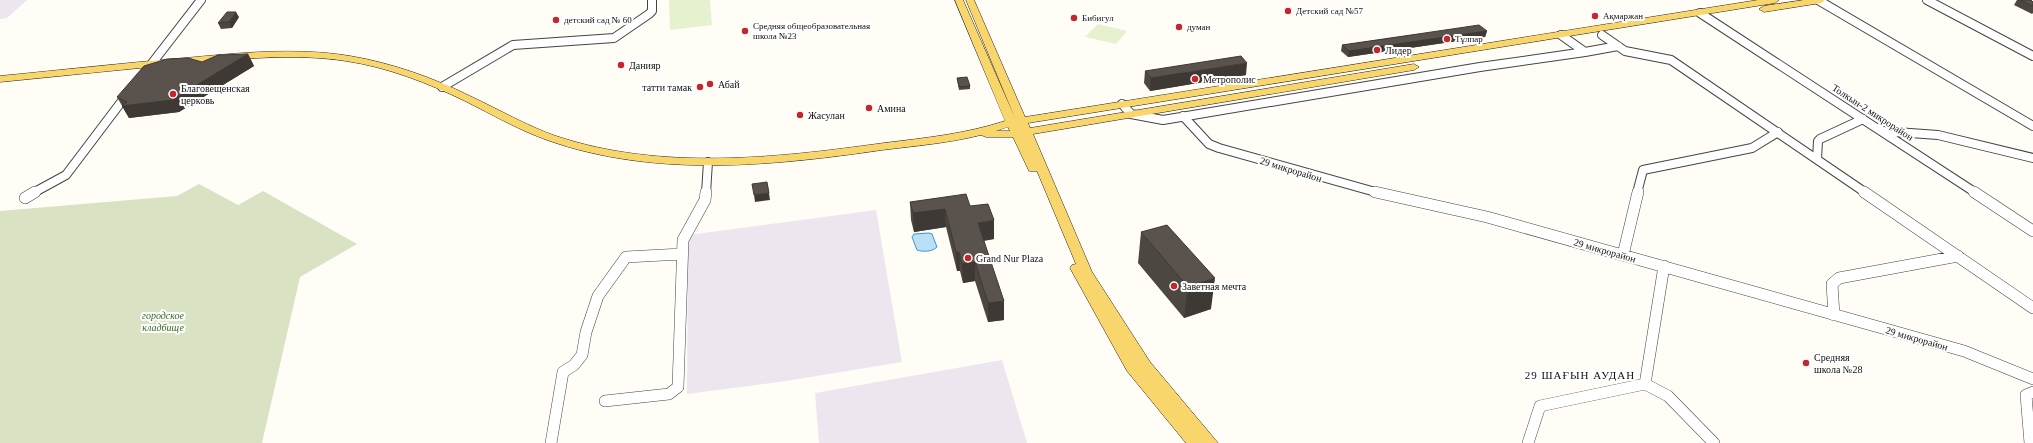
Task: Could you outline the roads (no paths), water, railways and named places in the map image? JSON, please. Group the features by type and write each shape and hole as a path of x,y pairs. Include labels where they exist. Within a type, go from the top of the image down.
{"main road":[{"path":"959,0 996,90 1019,127"},
{"path":"970,0 1019,127 1071,248 1082,281 1132,367 1195,443"},
{"path":"1019,127 1122,104 1565,38 1602,35 1775,0"},
{"path":"0,79 153,63 286,54 322,55 350,59 395,70 442,87 553,138 638,157 708,162 806,157 1019,127 1131,114 1565,38 1705,15 1819,0"},
{"path":"1071,248 1145,366 1210,443"}],"street":[{"path":"25,198 66,175 200,0"},
{"path":"442,87 514,45 614,38 652,11 652,0"},
{"path":"1819,0 2033,126"},
{"path":"1927,0 2033,56"},
{"name":"Толкын-2 микрорайон","path":"1705,15 2033,231"},
{"path":"1602,35 1625,51 1671,60 1818,159 2033,308"},
{"path":"1565,38 1585,52"},
{"path":"1122,104 1131,114 1164,120 1480,67 1618,46"},
{"name":"29 микрорайон","path":"1183,116 1210,144 1219,148 1384,195 1487,217 1964,351 2033,379"},
{"path":"1818,159 1818,142 1820,139 1863,119"},
{"path":"1882,131 1938,135 2033,158"},
{"path":"1623,255 1644,170 1752,148 1778,132"},
{"path":"605,401 669,394 678,388 683,240 705,200 708,162"},
{"path":"551,443 563,372 574,365 582,354 586,332 598,296 626,257 682,254"},
{"path":"1834,315 1832,284 1838,278 1958,256"},
{"path":"1645,384 1664,266"},
{"path":"1528,443 1540,406 1645,384 1668,396 1714,443"},
{"path":"2031,443 2026,395 2033,392"}],"water":[{"path":"914,234 932,234 937,247 933,250 927,251 917,250 912,237"}],"place":[{"name":"Детский сад №57","path":"1288,11"},
{"name":"Ақмаржан","path":"1595,16"},
{"name":"Бибигул","path":"1074,18"},
{"name":"детский сад № 60","path":"556,20"},
{"name":"думан","path":"1179,27"},
{"name":"Средняя общеобразовательная школа №23","path":"745,31"},
{"name":"Тұлпар","path":"1447,39"},
{"name":"Лидер","path":"1377,50"},
{"name":"Данияр","path":"621,65"},
{"name":"Метрополис","path":"1195,79"},
{"name":"Абай","path":"710,84"},
{"name":"татти тамак","path":"700,87"},
{"name":"Благовещенская церковь","path":"173,94"},
{"name":"Амина","path":"869,108"},
{"name":"Жасулан","path":"800,115"},
{"name":"Grand Nur Plaza","path":"968,258"},
{"name":"Заветная мечта","path":"1174,286"},
{"name":"Средняя школа №28","path":"1806,363"}],"district":[{"name":"29 ШАҒЫН АУДАН","path":"1580,375"}],"park label":[{"name":"городское кладбище","path":"163,320"}]}
